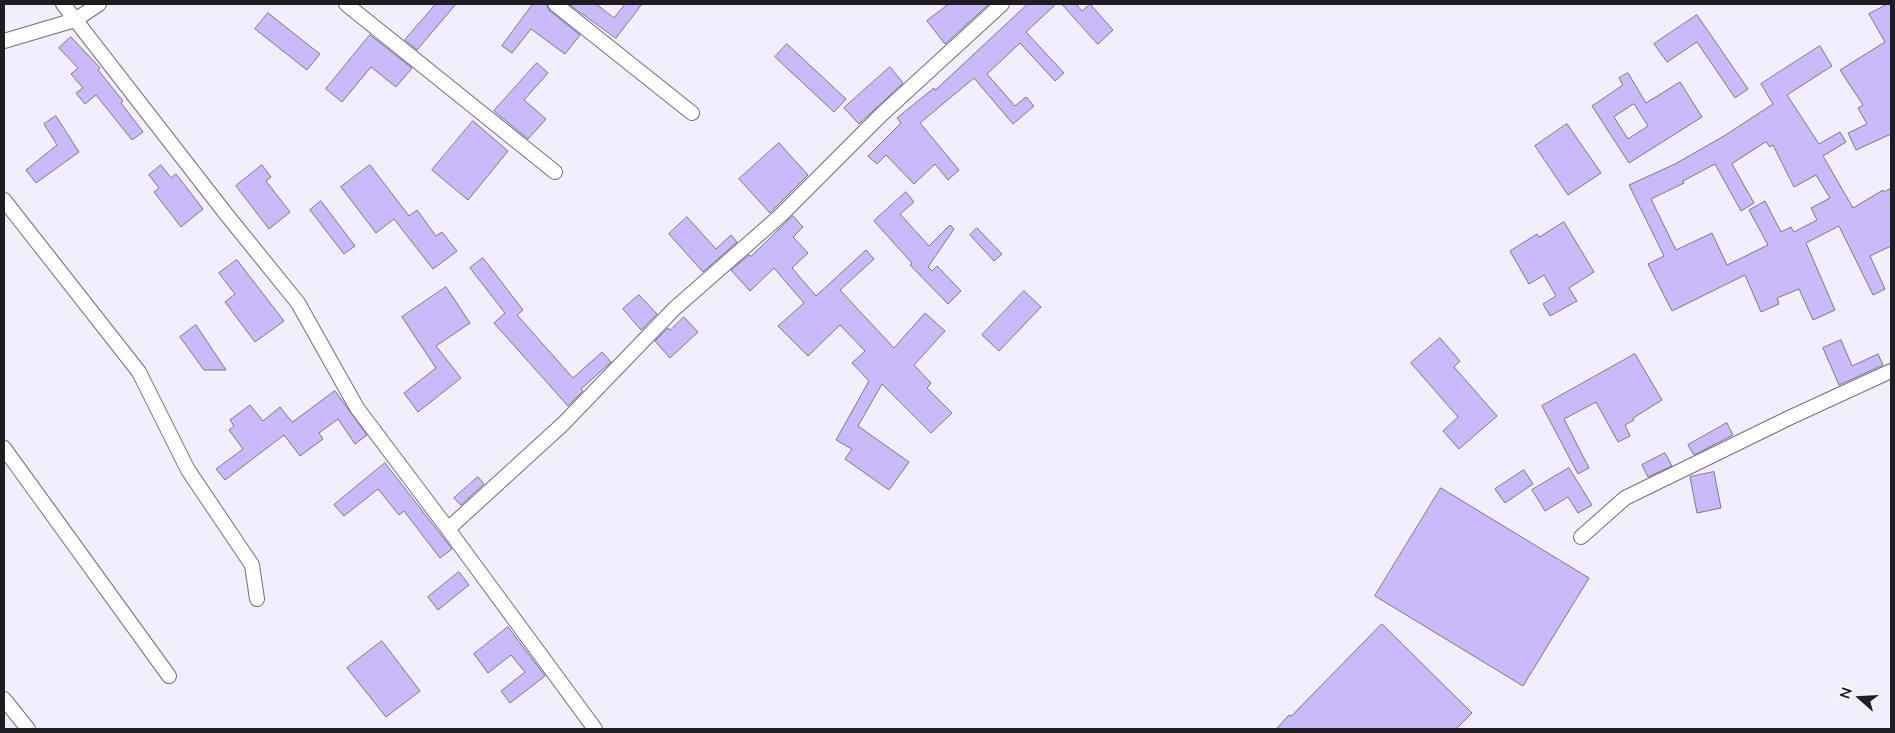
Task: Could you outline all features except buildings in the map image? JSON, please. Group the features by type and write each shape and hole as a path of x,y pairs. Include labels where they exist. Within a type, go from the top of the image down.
{"street":[{"path":"63,4 226,214 298,303 357,408 595,729"},
{"path":"4,41 75,20 99,4"},
{"path":"346,4 555,172"},
{"path":"555,4 692,114"},
{"path":"448,529 563,424 674,309 781,216 881,115 1002,4"},
{"path":"4,200 139,372 188,470 252,565 257,599"},
{"path":"1581,537 1625,498 1774,425 1891,371"},
{"path":"4,448 169,676"},
{"path":"4,698 28,729"}]}
